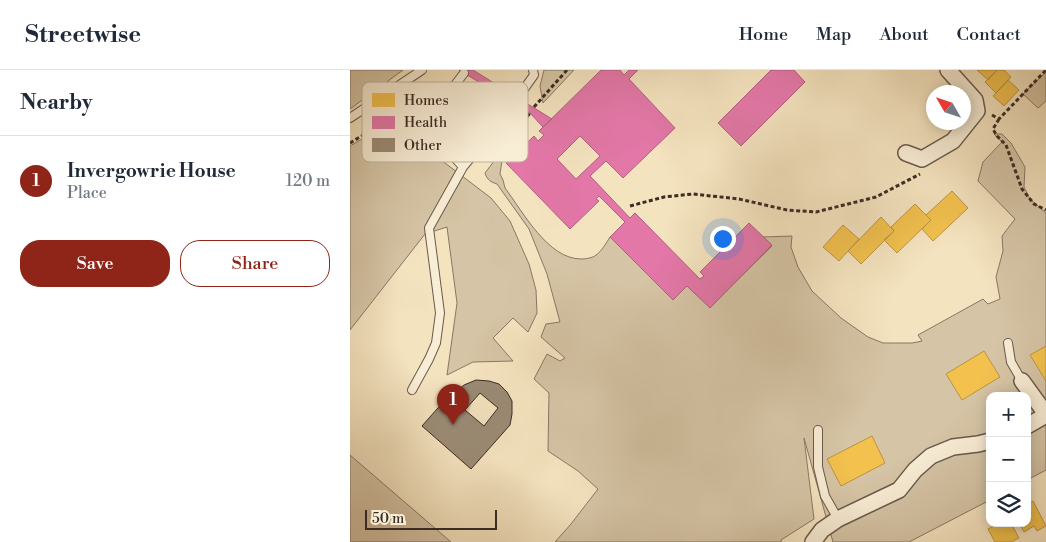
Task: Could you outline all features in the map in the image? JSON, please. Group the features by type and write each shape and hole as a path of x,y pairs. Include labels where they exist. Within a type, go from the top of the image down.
{"street":[{"path":"906,153 922,159 952,141 977,111 975,100 948,70"},
{"path":"1022,381 1046,415 1031,424"},
{"path":"813,542 822,530 838,519 899,490 915,470 931,456 953,447 986,442"}],"lane":[{"path":"404,82 422,70"},
{"path":"528,83 534,75 533,70"},
{"path":"457,82 464,73"},
{"path":"350,118 362,110"},
{"path":"458,162 463,167"},
{"path":"412,390 436,344 440,313 429,228 467,162"},
{"path":"1008,343 1011,362 1022,381"},
{"path":"818,430 818,467 825,496 838,519"}],"path":[{"path":"534,107 568,70"},
{"path":"1046,70 999,119 993,128 997,136 1006,145 1022,189 1034,204 1046,210"},
{"path":"977,111 999,119"},
{"path":"350,143 362,136"},
{"path":"630,206 664,197 693,194 739,199 787,210 816,212 876,197 926,171"}],"shaded area":[{"path":"350,70 403,70 387,82 362,82 362,100 350,109"},
{"path":"544,70 574,70 543,103 540,86"},
{"path":"1046,72 1046,101 1038,108 1023,94"},
{"path":"994,134 1002,134 1011,143 1025,167 1024,187 1030,199 1046,213 1046,470 1031,478 1031,392 986,392 986,502 909,542 833,542 804,438 814,519 781,540 781,542 555,542 598,489 578,471 548,451 549,393 534,379 547,354 560,361 565,358 541,337 546,324 560,322 547,274 529,229 497,184 490,180 485,173 493,162 502,162 500,174 505,188 528,221 547,243 569,257 587,259 593,257 600,252 610,237 673,299 687,286 710,307 772,246 763,237 792,236 791,247 798,267 812,291 841,318 868,337 883,343 912,343 922,341 918,335 983,299 988,304 1000,299 996,277 1003,251 1002,236 1015,219 978,181 983,162 1002,142"},
{"path":"362,139 362,162 443,162 491,198 510,221 529,264 536,290 537,313 528,332 513,318 493,338 513,361 473,362 447,375 457,303 447,227 425,234 350,330 350,146"},
{"path":"350,455 451,542 350,542"}],"building: Homes":[{"path":"977,70 997,70 988,80"},
{"path":"997,70 1004,70 1011,77 996,93 985,82"},
{"path":"1008,80 1019,90 1004,106 993,96"},
{"path":"952,191 968,208 933,241 922,229 931,220 926,215"},
{"path":"915,204 931,220 897,253 884,240 894,231 891,227"},
{"path":"881,217 894,231 861,264 848,251"},
{"path":"843,225 859,239 839,261 823,247"},
{"path":"1046,346 1046,381 1030,355"},
{"path":"984,351 1000,377 962,400 946,374"},
{"path":"872,436 885,463 841,486 827,459"},
{"path":"1033,501 1046,526 1037,531 1034,526 1024,532 1021,527 1031,527 1031,502"},
{"path":"992,527 1013,527 1019,538 1011,542 995,542 988,529"}],"building: Health":[{"path":"459,70 473,70 492,82 479,82"},
{"path":"601,70 620,70 624,75 629,70 638,70 629,79 675,128 623,178 606,161 590,176 630,218 635,213 700,279 704,276 700,272 749,223 772,245 710,308 687,286 673,300 610,237 625,222 599,196 596,199 599,201 570,229 506,163 528,162 528,142 534,136 538,141 544,135 539,131","holes":["580,136 600,156 576,179 557,159"]},
{"path":"771,70 794,70 805,82 741,146 718,123"},
{"path":"528,104 552,119 543,127 528,112"}],"building: Other":[{"path":"476,380 499,384 512,401 510,425 471,469 422,426 437,409 464,385","holes":["480,393 498,408 484,426 465,410"]}],"place":[{"name":"Invergowrie House","path":"453,425"}]}
